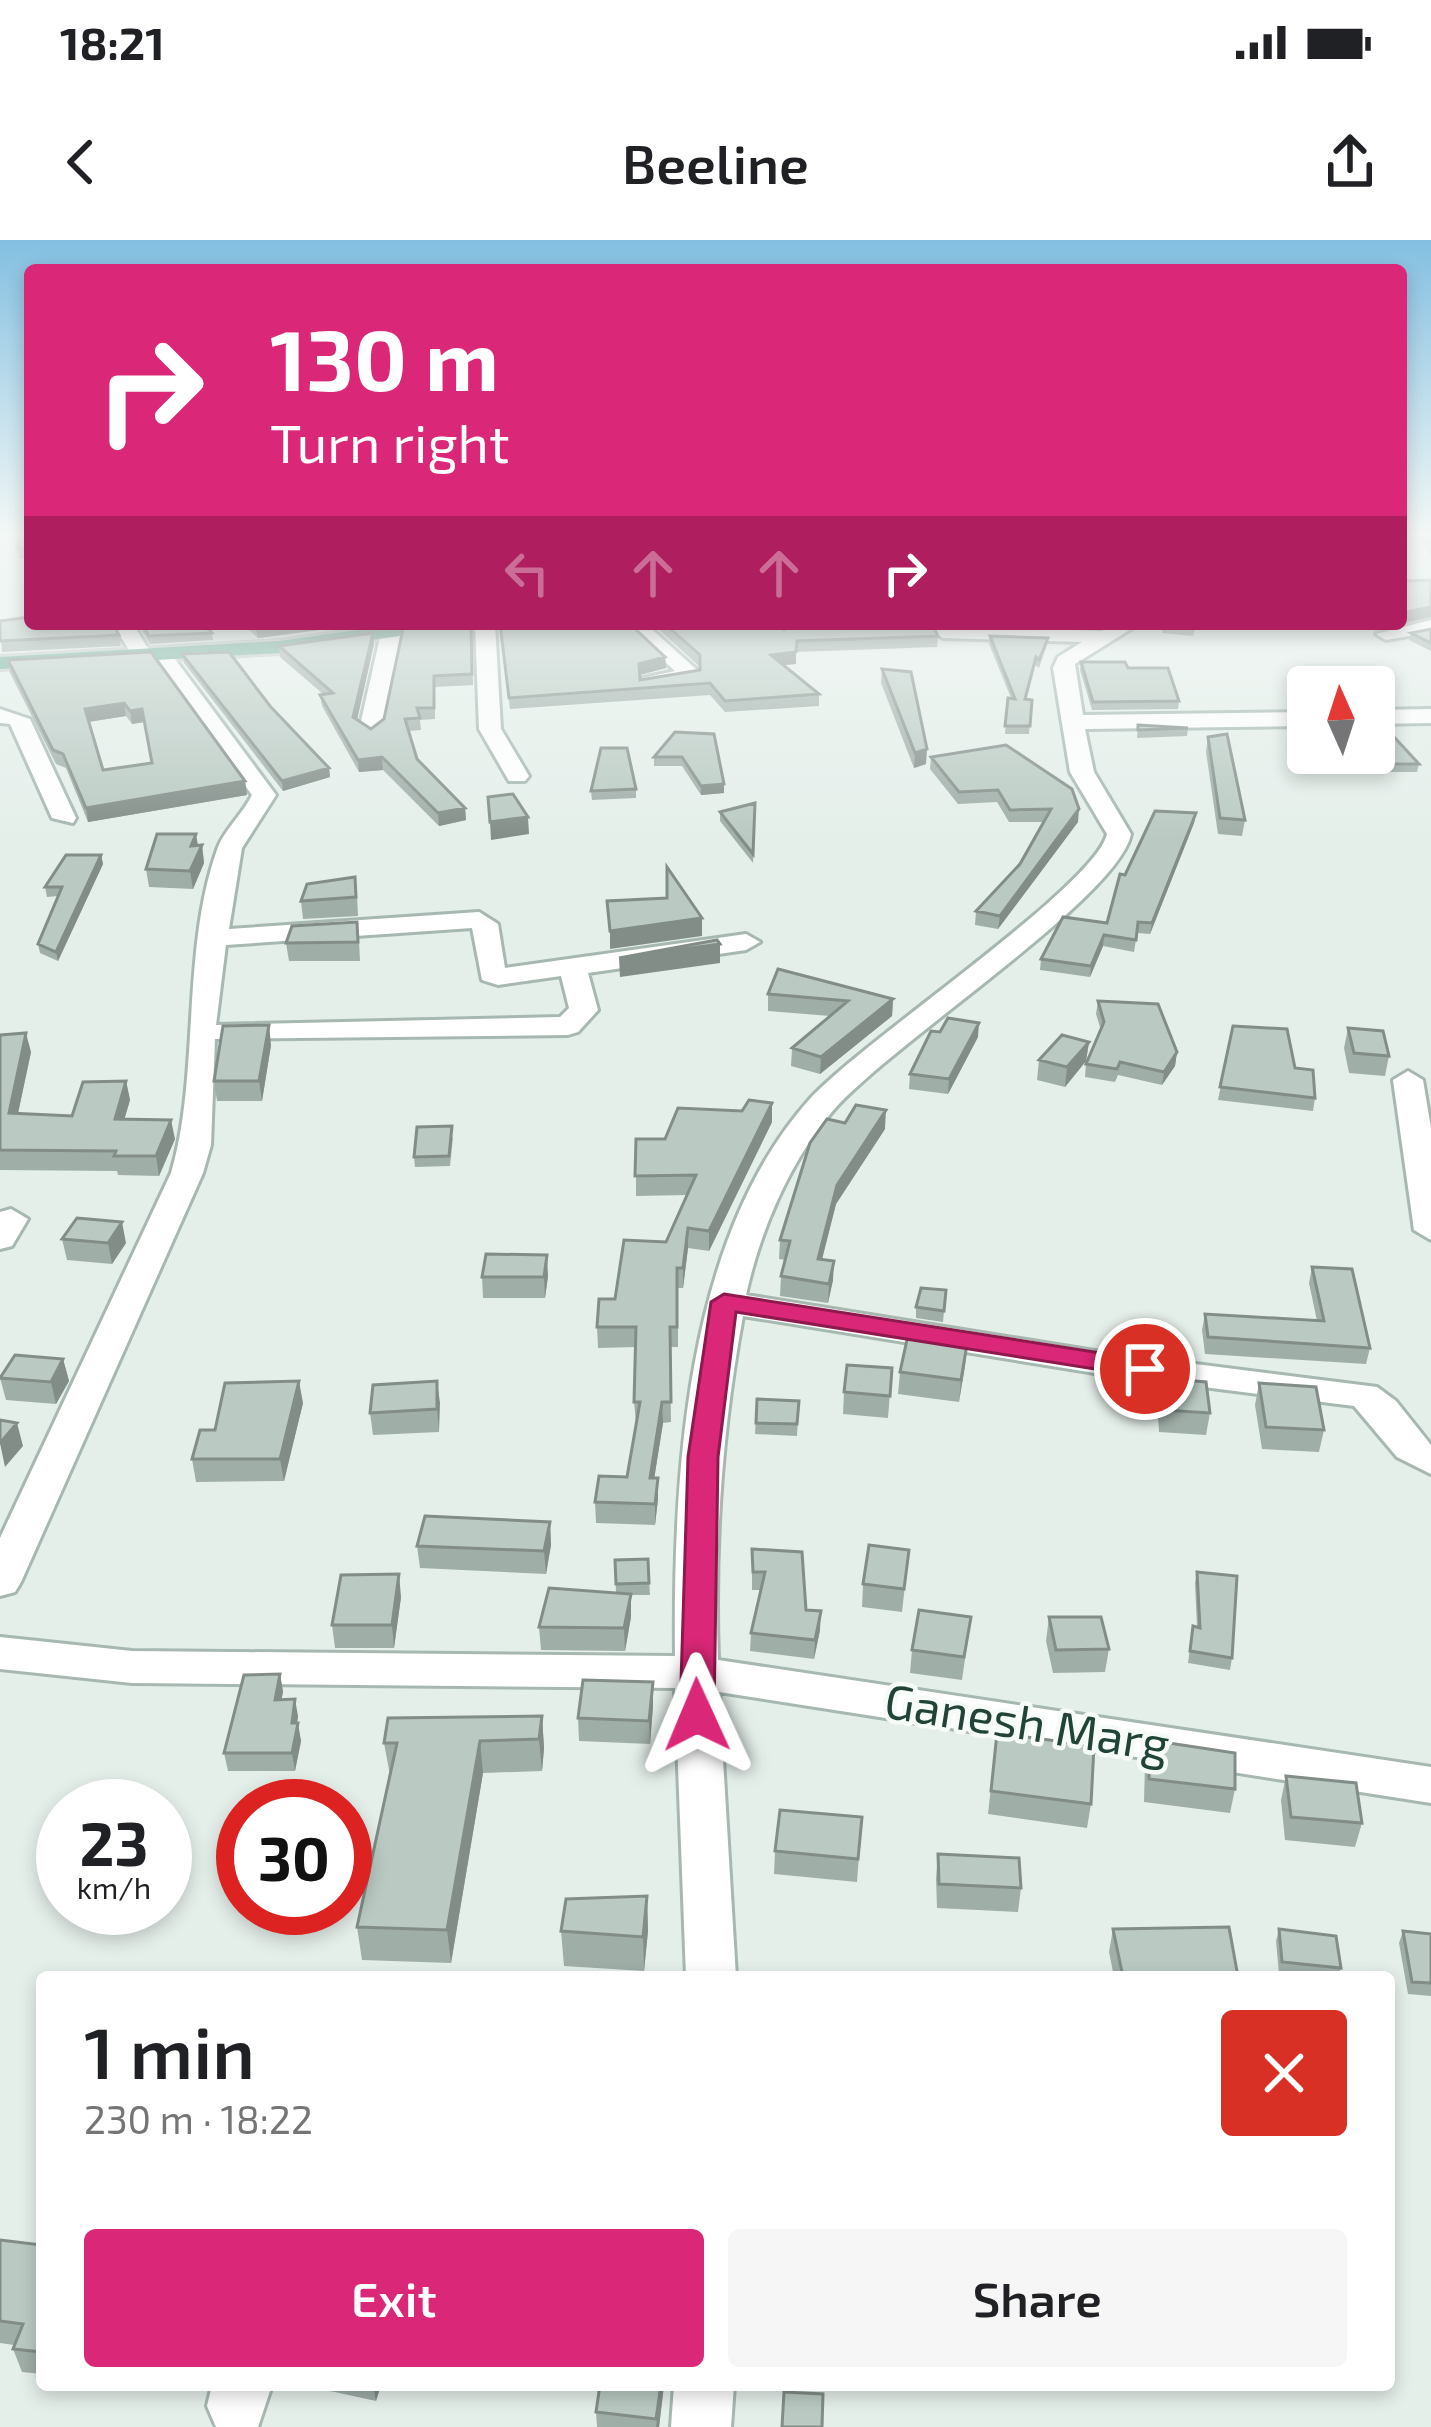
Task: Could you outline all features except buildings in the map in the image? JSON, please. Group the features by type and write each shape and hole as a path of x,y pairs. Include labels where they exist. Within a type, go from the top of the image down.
{"main road":[{"path":"0,663 348,637"}],"street":[{"path":"0,1582 188,1173 195,1145 200,1033 230,847 249,826 264,795 135,637"},
{"path":"370,730 391,637"},
{"path":"486,637 490,729 518,776"},
{"path":"649,637 690,674 651,683"},
{"path":"711,1971 695,1672 703,1457 724,1302 761,1194 816,1110 983,973 1115,853 1119,834 1082,772 1065,661 1106,637"},
{"path":"0,716 19,719 26,762 64,818"},
{"path":"1395,717 1431,716"},
{"path":"1074,722 1287,719"},
{"path":"214,938 478,920 485,924 492,974 498,977 746,942"},
{"path":"200,1033 568,1026 584,1010 572,966"},
{"path":"1408,1080 1431,1230"},
{"path":"724,1302 1101,1363 1364,1395 1380,1402 1418,1457 1431,1461"},
{"name":"Ganesh Marg","path":"0,1653 133,1666 695,1672 1431,1785"},
{"path":"701,2427 704,2391"}],"route":[{"path":"697,1715 703,1457 724,1302 1145,1369"}]}
